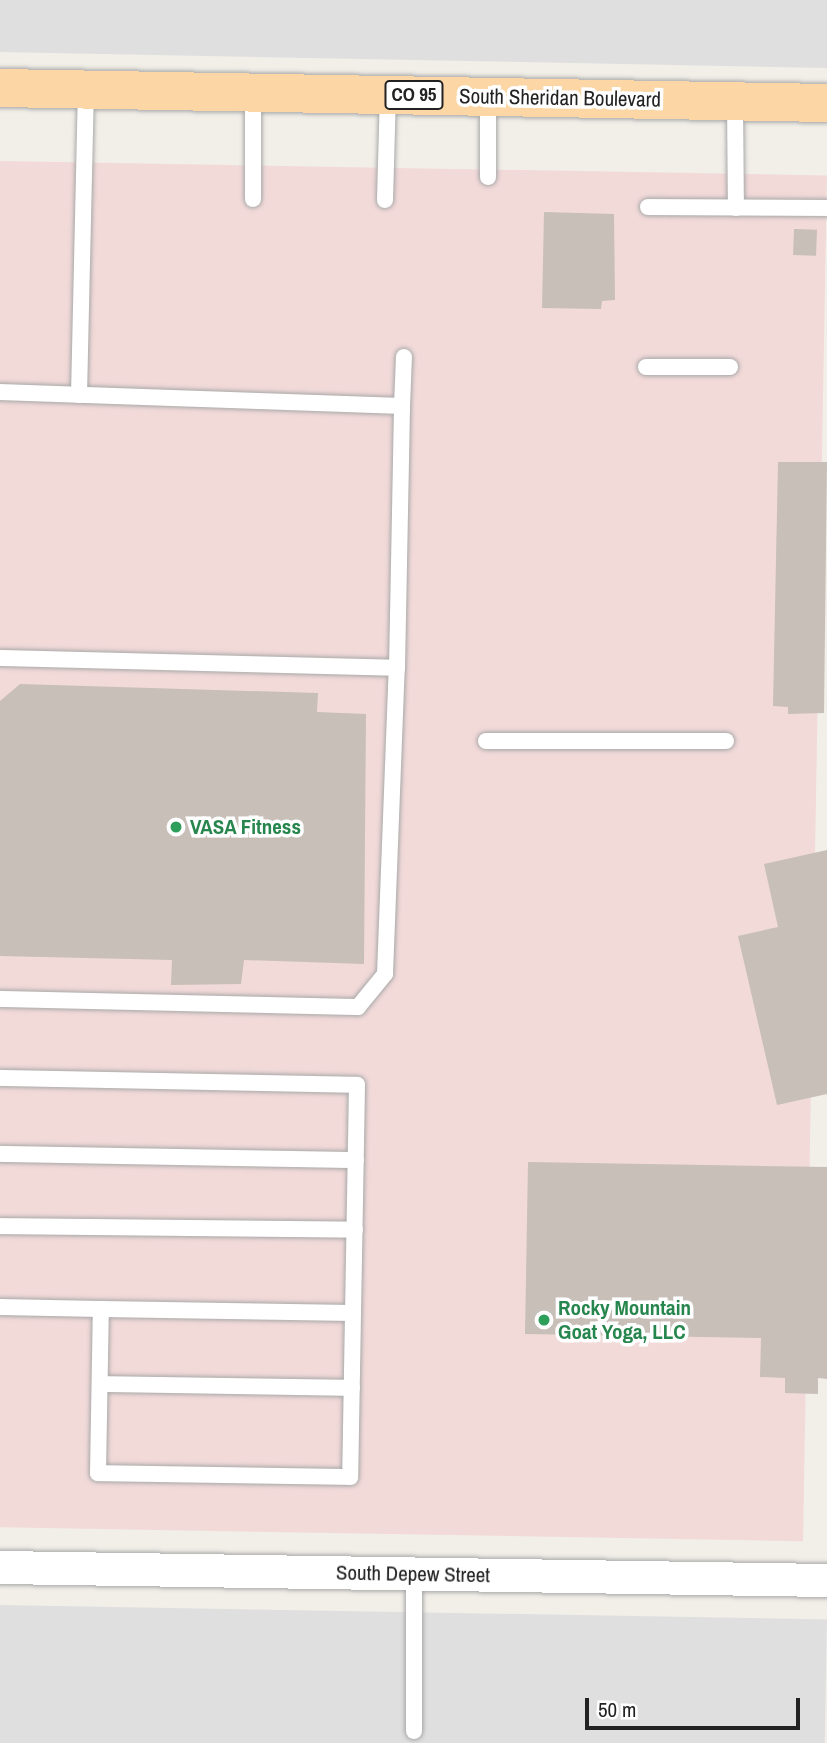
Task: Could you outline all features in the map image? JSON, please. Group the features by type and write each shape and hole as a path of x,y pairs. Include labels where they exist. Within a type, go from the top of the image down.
{"main road":[{"name":"South Sheridan Boulevard","path":"0,88 827,103"}],"street":[{"name":"South Depew Street","path":"0,1567 827,1580"}],"lane":[{"path":"79,394 86,90"},
{"path":"253,93 253,199"},
{"path":"385,200 388,95"},
{"path":"488,97 488,177"},
{"path":"735,101 736,208"},
{"path":"648,207 827,208"},
{"path":"0,999 358,1007 385,974 397,668 404,357"},
{"path":"646,367 730,367"},
{"path":"0,392 402,406"},
{"path":"0,658 397,668"},
{"path":"486,741 726,741"},
{"path":"0,1078 357,1085 350,1477 99,1473 101,1309"},
{"path":"0,1154 356,1160"},
{"path":"0,1226 355,1230"},
{"path":"0,1307 353,1313"},
{"path":"100,1384 352,1388"},
{"path":"414,1574 414,1731"}],"shaded area":[{"path":"0,0 827,0 827,68 0,52"},
{"path":"0,161 827,175 803,1541 0,1527"},
{"path":"0,1605 827,1619 825,1743 0,1743"}],"building":[{"path":"544,212 614,214 615,300 602,301 601,309 542,308"},
{"path":"794,229 817,230 816,256 793,255"},
{"path":"778,462 827,462 824,713 788,714 788,707 773,706"},
{"path":"20,684 318,693 317,712 366,714 364,964 244,960 241,984 171,985 172,960 0,956 0,701"},
{"path":"827,850 827,1094 777,1105 738,936 778,927 764,864"},
{"path":"528,1162 827,1167 827,1379 818,1378 818,1394 785,1393 785,1378 760,1377 761,1338 525,1334"}],"place":[{"name":"VASA Fitness","path":"176,827"},
{"name":"Rocky Mountain Goat Yoga, LLC","path":"544,1320"}]}
